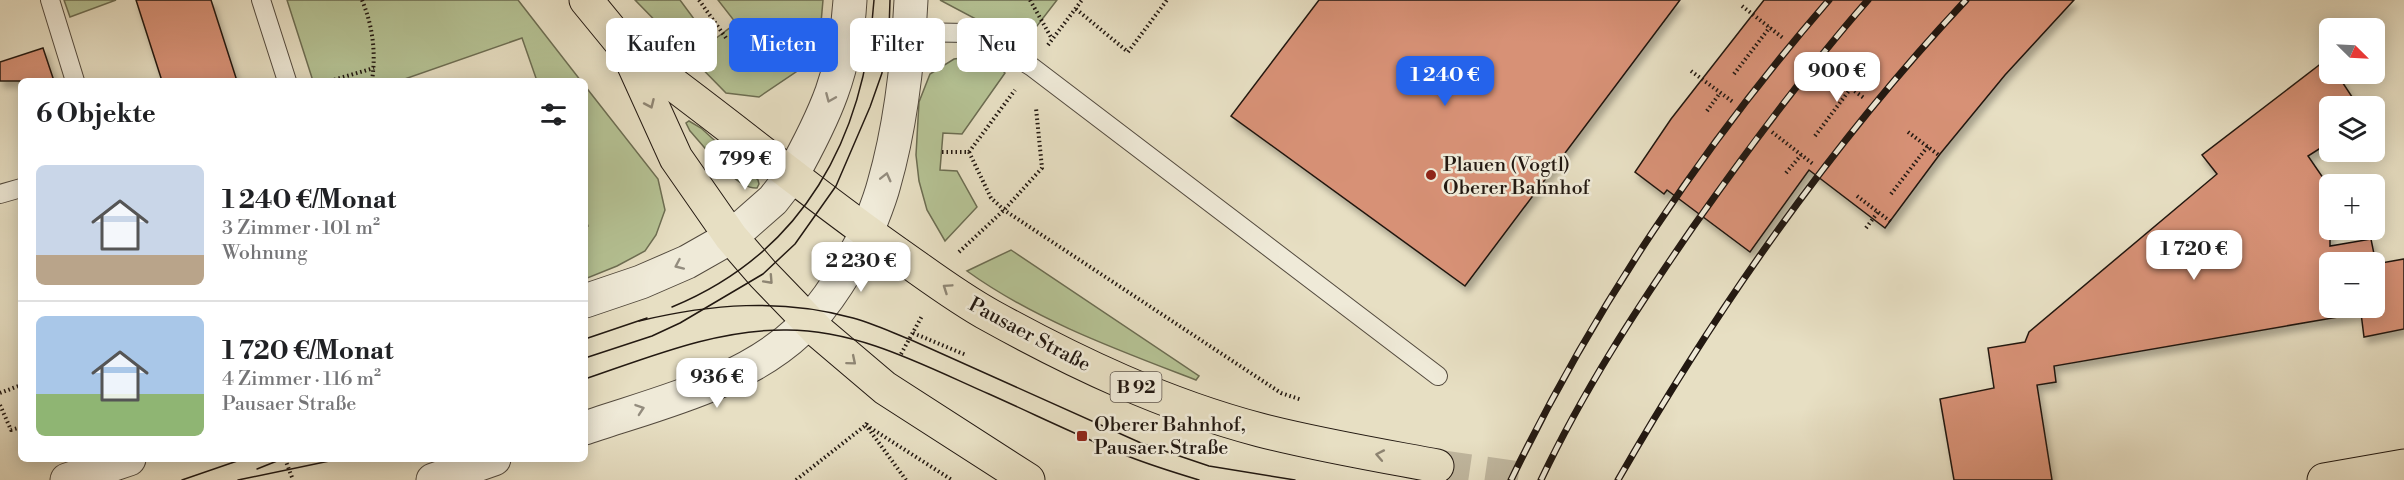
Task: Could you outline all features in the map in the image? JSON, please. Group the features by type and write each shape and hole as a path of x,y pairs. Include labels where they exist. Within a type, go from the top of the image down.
{"main road":[{"name":"B 92","path":"586,0 606,24"},
{"name":"B 92","path":"637,72 676,158 731,237 808,322 885,388 1028,480"},
{"name":"B 92","path":"658,72 705,106 791,177"},
{"name":"Pausaer Straße","path":"791,177 989,315 1109,376 1192,409 1260,429 1437,466"},
{"path":"2324,480 2404,466"}],"street":[{"path":"588,300 641,282 687,262 731,237 773,200 791,177 817,130 836,84 848,30 850,0"},
{"path":"588,427 725,379 765,358 808,322 834,289 867,232 884,185 895,140 910,16"},
{"path":"67,480 120,462"},
{"path":"433,480 485,462"}],"lane":[{"path":"50,0 74,78"},
{"path":"261,0 286,78"},
{"path":"910,16 957,30"},
{"path":"1037,71 1438,376"},
{"path":"0,194 18,189"}],"path":[{"path":"362,0 372,24 372,78"},
{"path":"699,0 726,38"},
{"path":"1030,0 1052,39"},
{"path":"1076,9 1128,52 1167,0"},
{"path":"1742,6 1783,38"},
{"path":"1734,74 1770,27"},
{"path":"1111,46 1115,41"},
{"path":"1822,67 1864,98"},
{"path":"340,78 374,68"},
{"path":"1691,71 1733,102"},
{"path":"796,480 866,425 913,333 959,252 1004,210 1042,168 1032,72"},
{"path":"1815,136 1851,88"},
{"path":"1707,111 1720,93"},
{"path":"969,152 997,114"},
{"path":"1772,132 1814,164"},
{"path":"1908,132 1940,156"},
{"path":"1892,194 1928,147"},
{"path":"942,152 969,152"},
{"path":"969,152 991,198 1004,210 1281,393 1303,400"},
{"path":"1786,173 1801,155"},
{"path":"1857,196 1891,222"},
{"path":"1866,228 1878,212"},
{"path":"913,333 966,355"},
{"path":"0,393 18,387"},
{"path":"0,405 11,430 18,428"},
{"path":"866,425 906,480"},
{"path":"866,425 952,480"},
{"path":"286,462 293,480"}],"green space":[{"path":"64,0 116,0 70,17"},
{"path":"287,0 518,0 579,78 536,78 522,38 408,78 312,78"},
{"path":"635,0 680,0 693,18 653,18"},
{"path":"718,0 823,0 821,18 732,18"},
{"path":"940,0 1057,0 1037,26 1037,18 974,18"},
{"path":"729,28 729,72 796,72 759,97 726,93 705,72 717,72 717,37"},
{"path":"957,59 957,72 1005,73 962,134 943,133 940,170 957,171 977,207 945,241 927,210 919,181 916,155 919,102 930,74 945,72 945,65"},
{"path":"588,90 658,179 665,210 656,235 645,251 588,278"},
{"path":"689,121 701,128 758,180 757,188 740,182 720,166 690,131 686,123"},
{"path":"1011,250 1199,376 1196,380 1078,333 993,289 967,271"}],"building":[{"path":"136,0 211,0 236,78 161,78"},
{"name":"Plauen (Vogtl) Oberer Bahnhof","path":"1319,0 1680,0 1465,286 1231,116"},
{"path":"1764,0 2074,0 2005,75 1940,154 1885,228 1809,170 1750,252 1667,190 1664,194 1635,172 1671,119"},
{"path":"43,48 53,78 18,78 18,81 0,81 0,62"},
{"path":"2319,65 2319,84 2344,84 2351,96 2319,96 2319,149 2308,156 2320,174 2319,240 2330,240 2330,246 2371,240 2374,252 2319,252 2319,318 2332,318 2054,366 2056,382 2037,385 2052,480 1954,480 1940,399 1994,388 1988,348 2025,342 2029,332 2217,174 2202,155"},
{"path":"2404,259 2404,329 2364,337 2362,318 2385,318 2385,262"}],"tunnel":[{"path":"1437,466 1534,480"}],"tram line":[{"path":"672,307 718,284 758,256 791,223 819,185 841,144 857,99 868,51 874,0"},
{"path":"588,357 652,336 680,323 763,274 795,244 836,186 870,107 882,73 889,30 890,0"},
{"path":"639,321 719,307 746,306 800,308 853,318 909,339 1141,443 1209,466 1295,480"},
{"path":"588,338 647,318"},
{"path":"588,378 684,346 735,334 787,330 840,336 866,343 941,372 1112,450 1199,480"},
{"path":"182,480 234,462"},
{"path":"257,469 274,462"},
{"path":"238,480 325,462"}],"railway":[{"path":"1511,480 1578,353 1654,230 1738,112 1829,0"},
{"path":"1541,480 1593,382 1672,257 1778,111 1868,0"},
{"path":"1618,480 1695,353 1778,230 1868,112 1966,0"}],"place":[{"name":"Plauen (Vogtl) Oberer Bahnhof","path":"1431,175"},
{"name":"Oberer Bahnhof, Pausaer Straße","path":"1082,436"}]}
